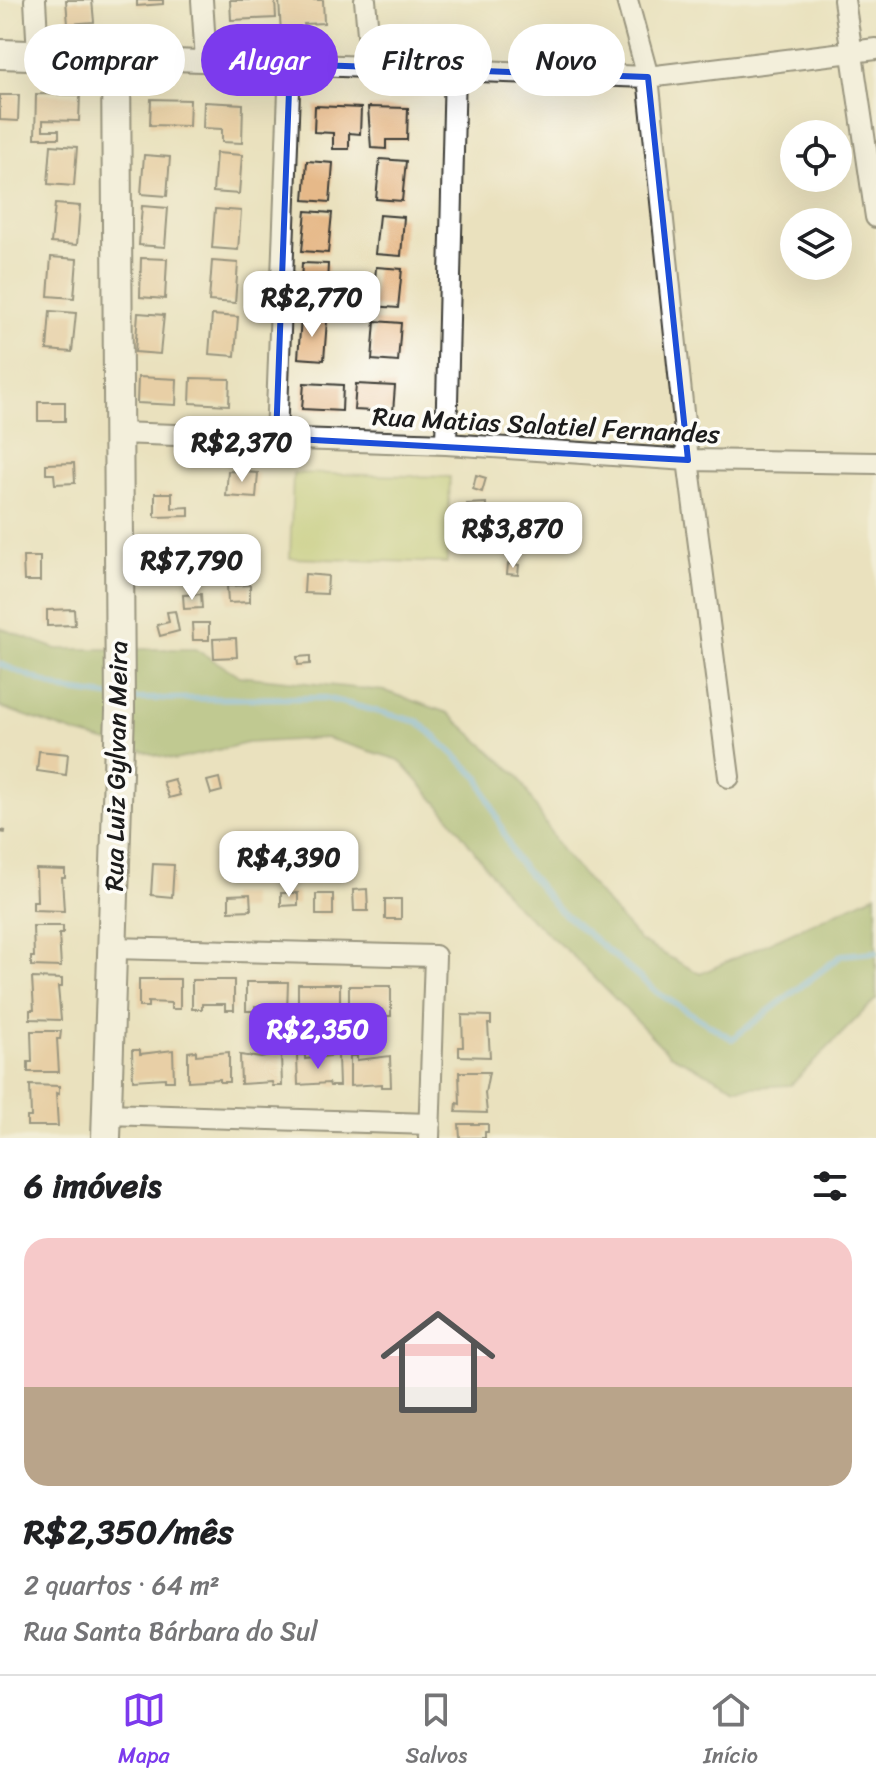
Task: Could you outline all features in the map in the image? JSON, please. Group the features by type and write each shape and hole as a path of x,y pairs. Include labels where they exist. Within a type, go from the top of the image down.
{"street":[{"path":"35,0 36,24"},
{"path":"202,0 204,24"},
{"path":"365,0 367,24"},
{"path":"627,0 648,77 688,460 729,777"},
{"path":"844,0 876,217"},
{"path":"492,71 648,77 876,49"},
{"path":"0,54 24,55"},
{"name":"Rua Luiz Gylvan Meira","path":"106,1126 120,711 116,96"},
{"path":"276,438 289,96"},
{"path":"446,444 454,96"},
{"name":"Rua Matias Salatiel Fernandes","path":"117,433 446,444 688,460 876,463"},
{"path":"106,1126 429,1131 435,956 112,948"}],"highlighted area":[{"path":"290,64 648,77 688,460 276,438"}],"green space":[{"path":"293,473 450,477 447,563 290,558"},
{"path":"0,628 57,649 195,649 240,676 385,691 448,713 518,776 561,850 640,941 700,974 876,894 876,999 791,1085 736,1088 669,1054 575,958 512,902 447,814 399,760 326,738 248,743 175,760 78,734 0,707"}],"building":[{"path":"66,0 92,0 94,22 68,24"},
{"path":"137,0 163,0 163,4 137,6"},
{"path":"230,0 275,0 276,18 231,20"},
{"path":"279,0 323,0 324,23 280,24"},
{"path":"0,95 19,95 18,121 0,120"},
{"path":"36,96 80,96 79,121 43,120 43,130 59,130 59,138 35,138"},
{"path":"151,99 190,100 189,126 150,125"},
{"path":"204,102 243,104 242,143 222,142 222,129 203,128"},
{"path":"315,106 361,108 360,134 349,133 349,149 333,149 333,133 314,132"},
{"path":"368,107 408,108 407,140 386,140 386,149 371,148"},
{"path":"51,145 77,147 74,186 48,184"},
{"path":"216,153 242,155 239,194 213,192"},
{"path":"144,155 170,157 167,196 141,194"},
{"path":"380,159 406,161 402,201 376,199"},
{"path":"307,161 333,163 330,202 304,200"},
{"path":"55,204 80,206 77,245 51,243"},
{"path":"142,206 168,208 165,247 139,245"},
{"path":"215,209 241,211 238,250 212,248"},
{"path":"306,211 332,213 328,253 302,251"},
{"path":"379,215 404,217 401,256 375,254"},
{"path":"51,257 77,259 74,298 48,296"},
{"path":"141,258 167,259 165,299 140,297"},
{"path":"212,261 238,263 235,303 209,301"},
{"path":"302,263 328,264 326,304 300,303"},
{"path":"376,267 402,269 398,308 373,306"},
{"path":"50,311 76,313 72,352 47,350"},
{"path":"138,313 164,315 160,354 135,352"},
{"path":"212,315 238,317 235,356 209,354"},
{"path":"301,318 327,320 324,360 298,358"},
{"path":"375,321 401,323 398,362 372,360"},
{"path":"138,377 177,379 176,405 137,403"},
{"path":"191,378 230,379 229,405 190,403"},
{"path":"304,383 343,385 342,411 302,409"},
{"path":"356,384 395,386 393,412 354,410"},
{"path":"38,402 65,402 65,421 38,421"},
{"path":"74,463 75,483 55,484 54,474 46,474 46,464"},
{"path":"228,471 258,473 256,498 226,496"},
{"path":"476,475 486,478 482,492 473,489"},
{"path":"155,493 172,493 172,508 189,507 189,516 155,517"},
{"path":"486,503 486,520 468,521 467,504"},
{"path":"212,544 217,567 195,572 189,549"},
{"path":"23,557 40,557 40,581 24,581"},
{"path":"508,564 519,565 518,575 507,574"},
{"path":"305,574 328,576 327,594 304,593"},
{"path":"250,585 250,602 228,603 227,586"},
{"path":"201,594 202,608 184,609 183,595"},
{"path":"74,609 75,625 47,626 47,610"},
{"path":"175,611 179,631 160,636 157,625 169,622 167,612"},
{"path":"192,623 209,623 209,640 193,640"},
{"path":"236,638 237,657 214,658 213,639"},
{"path":"310,656 310,664 298,665 297,657"},
{"path":"39,751 68,754 66,775 37,771"},
{"path":"219,778 222,791 211,794 207,781"},
{"path":"174,779 180,795 169,798 163,782"},
{"path":"153,864 174,865 172,897 151,895"},
{"path":"36,869 65,870 65,878 62,878 64,911 33,910 33,901 37,901"},
{"path":"367,889 368,911 354,911 353,890"},
{"path":"281,893 298,893 298,905 281,906"},
{"path":"250,894 251,910 229,911 229,895"},
{"path":"316,894 333,894 333,915 316,915"},
{"path":"385,899 401,899 401,919 385,919"},
{"path":"33,926 63,926 63,934 59,934 61,967 31,966 31,957 34,957"},
{"path":"32,978 62,979 62,987 58,987 61,1020 30,1019 30,1010 34,1010"},
{"path":"139,979 180,979 180,1009 171,1009 171,1003 148,1002 148,1007 139,1007"},
{"path":"192,980 234,980 234,1010 225,1010 225,1004 202,1004 202,1009 192,1009"},
{"path":"246,982 288,982 287,1012 279,1012 279,1006 255,1006 255,1011 246,1011"},
{"path":"298,984 340,984 340,1014 331,1014 331,1008 308,1008 308,1012 298,1012"},
{"path":"349,986 391,986 391,1016 382,1016 382,1010 359,1010 359,1015 349,1015"},
{"path":"462,1015 491,1016 491,1024 488,1024 490,1057 459,1056 459,1047 463,1047"},
{"path":"31,1031 61,1031 60,1039 57,1039 59,1072 28,1072 28,1062 32,1062"},
{"path":"132,1050 140,1050 140,1054 173,1050 174,1081 165,1081 165,1078 133,1080"},
{"path":"196,1051 196,1055 229,1052 229,1082 220,1082 220,1079 188,1081 188,1052"},
{"path":"281,1054 282,1086 273,1086 272,1082 241,1084 240,1055 261,1058"},
{"path":"297,1055 305,1055 305,1059 338,1055 339,1086 330,1086 329,1083 298,1085"},
{"path":"350,1056 357,1056 357,1060 390,1056 391,1087 382,1087 382,1084 350,1086"},
{"path":"459,1072 489,1072 485,1093 487,1113 456,1112 457,1103 460,1104"},
{"path":"30,1085 59,1086 59,1094 56,1093 58,1126 27,1126 27,1117 31,1117"},
{"path":"459,1124 488,1124 488,1132 485,1132 485,1138 460,1138"}],"waterway":[{"path":"0,664 64,690 114,697"},
{"path":"129,699 325,698 419,722 479,778 515,858 557,908 658,993 732,1039 842,955 876,952"}]}
